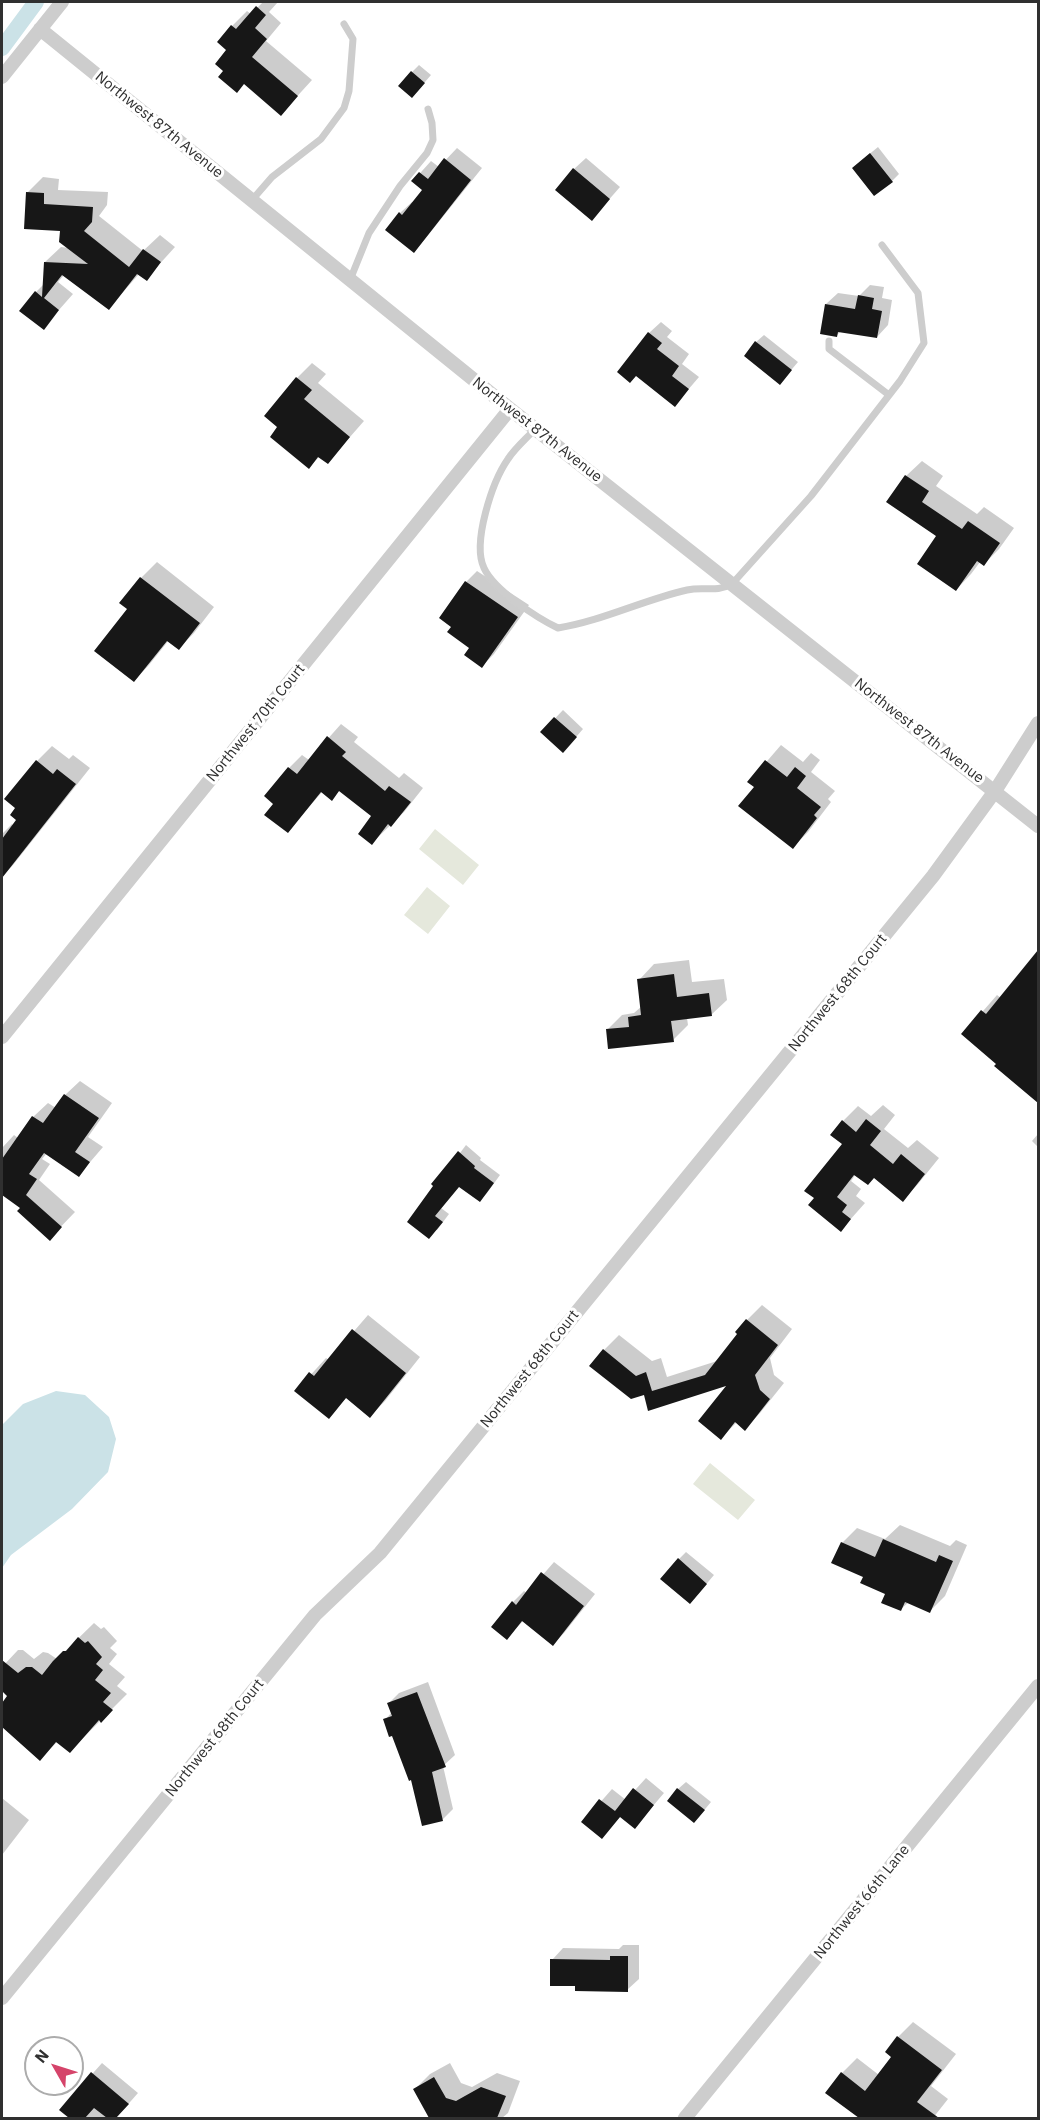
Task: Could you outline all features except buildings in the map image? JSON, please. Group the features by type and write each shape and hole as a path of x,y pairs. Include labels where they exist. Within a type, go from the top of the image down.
{"street":[{"path":"2,77 62,2"},
{"name":"Northwest 87th Avenue","path":"40,29 510,409 1038,826"},
{"name":"Northwest 70th Court","path":"2,1037 510,409"},
{"name":"Northwest 68th Court","path":"2,1998 315,1615 385,1546 933,876 995,791 1038,723"},
{"name":"Northwest 66th Lane","path":"685,2118 1038,1686"}],"lane":[{"path":"252,200 272,177 321,139 344,108 349,91 354,39 344,24"},
{"path":"350,280 369,233 400,186 427,153 433,140 428,109"},
{"path":"535,428 508,459 500,474 480,536 480,554 484,569 492,581 505,593 558,628 573,626 636,604 690,590 721,590 732,584 812,496 889,395 924,343 918,293 882,245"},
{"path":"829,341 829,349 889,395"}],"shaded area":[{"path":"435,829 479,865 463,885 419,849"},
{"path":"427,887 450,906 428,934 404,915"},
{"path":"710,1463 755,1500 738,1520 693,1484"}],"water":[{"path":"56,1391 85,1395 109,1417 116,1439 108,1472 72,1509 11,1555 2,1568 2,1425 23,1404"}],"waterway":[{"path":"2,48 36,2"}]}
